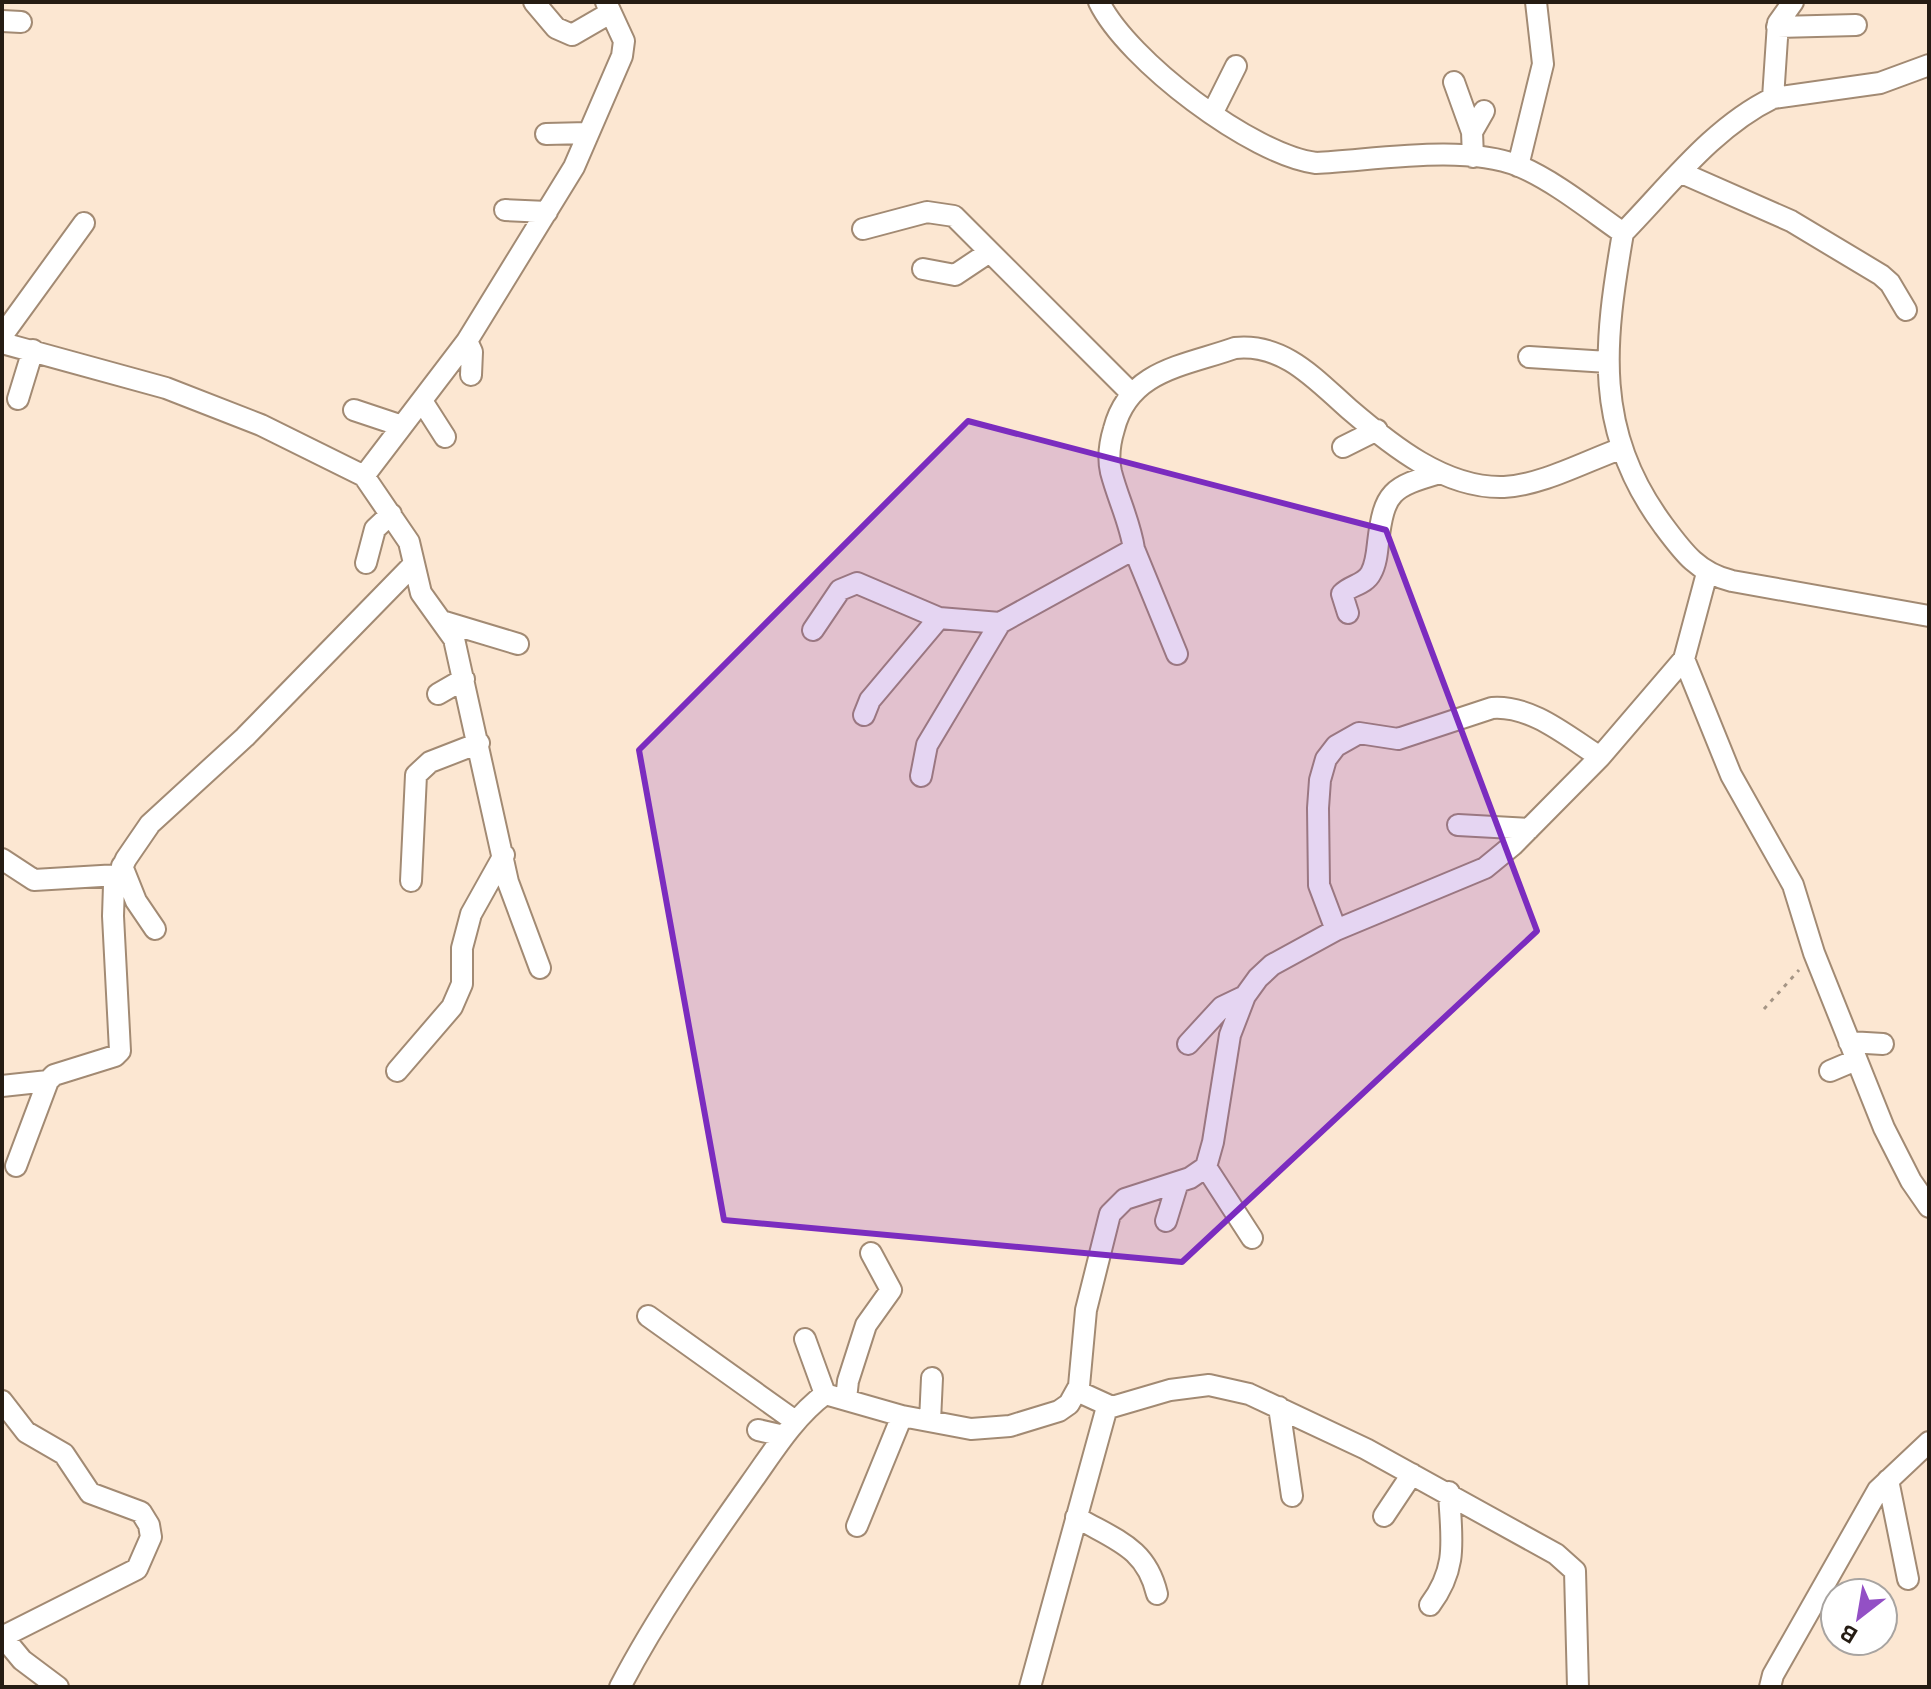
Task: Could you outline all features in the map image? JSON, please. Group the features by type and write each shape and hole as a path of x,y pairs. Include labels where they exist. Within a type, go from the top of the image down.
{"street":[{"path":"364,476 467,341 547,212 574,167 622,56 624,41 608,7 572,35 556,28 534,2"},
{"path":"1518,166 1543,64 1536,2"},
{"path":"1773,98 1777,27 1793,2"},
{"path":"1106,6 1123,41 1240,132 1294,160 1316,163 1473,157 1518,166 1560,189 1623,233"},
{"path":"1777,27 1856,25"},
{"path":"1929,65 1880,83 1773,98 1720,132 1623,233 1608,316 1608,362 1620,449 1645,500 1689,560 1707,573 1732,581 1929,616"},
{"path":"1213,112 1236,66"},
{"path":"1454,82 1472,132 1473,157"},
{"path":"1472,132 1484,111"},
{"path":"546,134 588,133"},
{"path":"1682,173 1783,216 1881,275 1890,283 1906,310"},
{"path":"505,210 547,212"},
{"path":"863,229 891,219 944,213 964,223 988,253 1130,392"},
{"path":"2,336 84,223"},
{"path":"923,269 955,275 988,253"},
{"path":"467,341 472,352 471,375"},
{"path":"2,343 166,388 261,425 364,476 409,542 421,593 445,622 454,639 508,882 540,968"},
{"path":"1177,654 1134,549 1111,470 1110,453 1120,408 1130,392 1147,379 1235,348 1250,347 1281,355 1302,367 1377,430 1440,473 1485,485 1511,486 1620,449"},
{"path":"18,399 33,350"},
{"path":"1529,357 1608,362"},
{"path":"422,401 445,437"},
{"path":"354,410 402,426"},
{"path":"1343,447 1377,430"},
{"path":"1348,613 1342,594 1364,581 1372,571 1382,512 1391,493 1403,484 1440,473"},
{"path":"366,563 375,529 391,514"},
{"path":"921,776 927,745 1000,623 1134,549"},
{"path":"16,1166 48,1081 54,1075 108,1059 120,1051 113,916 120,871 150,824 245,737 414,564"},
{"path":"825,1394 902,1416 971,1429 1010,1426 1059,1411 1077,1391 1086,1310 1110,1214 1125,1199 1178,1182 1206,1167 1213,1142 1230,1035 1245,996 1272,965 1336,930 1485,868 1529,829 1600,757 1684,659 1707,573"},
{"path":"813,630 840,590 857,583 939,618 1000,623"},
{"path":"864,715 870,700 939,618"},
{"path":"445,622 518,644"},
{"path":"1684,659 1731,775 1793,885 1814,953 1884,1128 1911,1181 1929,1207"},
{"path":"438,694 464,679"},
{"path":"1336,930 1319,885 1319,794 1326,759 1348,737 1359,733 1398,739 1492,708 1507,707 1528,713 1600,757"},
{"path":"411,881 416,775 430,762 479,743"},
{"path":"1458,825 1529,829"},
{"path":"397,1071 452,1007 462,984 462,948 471,914 504,854"},
{"path":"2,859 34,880 120,871"},
{"path":"120,871 155,929"},
{"path":"1188,1044 1222,1007 1245,996"},
{"path":"1830,1071 1853,1051 1883,1044"},
{"path":"2,1086 48,1081"},
{"path":"1206,1167 1252,1238"},
{"path":"1166,1221 1178,1182"},
{"path":"846,1399 848,1381 866,1325 891,1290 871,1253"},
{"path":"648,1316 790,1429"},
{"path":"805,1339 825,1394"},
{"path":"930,1421 932,1378"},
{"path":"1077,1391 1107,1407 1121,1406 1170,1390 1224,1386 1279,1407 1449,1492 1556,1554 1575,1571 1578,1687"},
{"path":"620,1687 664,1612 790,1429 825,1394"},
{"path":"2,1401 26,1432 64,1454 90,1493 141,1512 149,1525 151,1537 137,1569 2,1637 22,1660 58,1687"},
{"path":"1030,1687 1107,1407"},
{"path":"1279,1407 1292,1496"},
{"path":"857,1526 902,1416"},
{"path":"758,1430 790,1429"},
{"path":"1770,1687 1773,1675 1867,1508 1888,1480 1929,1442"},
{"path":"1384,1516 1412,1474"},
{"path":"1888,1480 1908,1579"},
{"path":"1430,1605 1445,1584 1452,1563 1449,1492"},
{"path":"1076,1517 1139,1555 1152,1572 1157,1594"}],"path":[{"path":"1764,1009 1814,953"}],"highlighted area":[{"path":"968,421 1386,530 1537,931 1182,1262 724,1220 639,750"}]}
